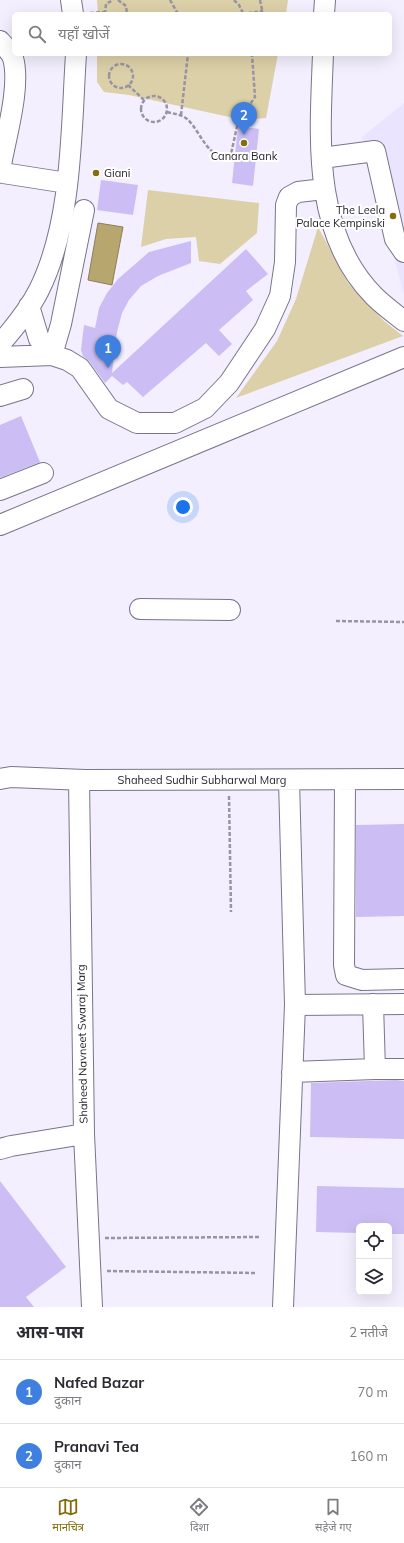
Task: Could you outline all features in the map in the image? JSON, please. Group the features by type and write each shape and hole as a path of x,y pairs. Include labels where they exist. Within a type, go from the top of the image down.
{"street":[{"path":"71,0 73,12"},
{"path":"324,12 325,0"},
{"path":"0,41 12,56"},
{"path":"12,56 15,74 6,103 1,165 3,174 67,183"},
{"path":"0,344 17,325 39,290 53,255 63,218 67,183 76,56"},
{"path":"323,56 320,142 324,189 333,229 351,266 373,296 404,321"},
{"path":"322,158 376,151 395,239 404,252"},
{"path":"0,357 52,355 67,360 80,368 109,409 137,423 175,423 205,408 229,383 265,329 280,296 284,262 286,205 289,197 298,192 324,189"},
{"path":"52,355 61,324 84,210"},
{"path":"29,306 39,339 52,355"},
{"path":"0,525 404,357"},
{"path":"0,396 23,389"},
{"path":"0,490 43,473"},
{"path":"140,609 230,610"},
{"name":"Shaheed Sudhir Subharwal Marg","path":"0,779 11,777 79,780 404,779"},
{"name":"Shaheed Navneet Swaraj Marg","path":"79,780 84,1134 92,1307"},
{"path":"283,1307 295,1005 289,780"},
{"path":"345,780 344,965 346,975 362,980 404,979"},
{"path":"373,1004 375,1069"},
{"path":"295,1005 404,1004"},
{"path":"292,1072 404,1069"},
{"path":"0,1150 11,1146 84,1134"}],"path":[{"path":"105,12 106,4 113,0"},
{"path":"120,0 126,6 127,12"},
{"path":"170,0 177,12"},
{"path":"234,0 239,5 242,12"},
{"path":"260,0 263,12"},
{"path":"181,115 188,56"},
{"path":"167,112 181,115 187,119 215,155 224,157 231,154 238,122 255,97 252,56"},
{"path":"123,64 132,71 133,79 128,85 121,87 111,82 110,74 116,65 123,64"},
{"path":"128,85 144,100"},
{"path":"152,96 160,97 166,104 167,112 161,120 149,121 141,112 144,100 152,96"},
{"path":"336,621 404,622"},
{"path":"228,780 231,912"},
{"path":"89,1238 261,1237"},
{"path":"90,1271 256,1273"}],"shaded area":[{"path":"97,0 288,0 286,12 98,12"},
{"path":"97,56 278,56 266,118 243,120 129,95 104,92 97,82"},
{"name":"The Leela Palace Kempinski","path":"404,103 404,295 362,137"},
{"path":"148,190 259,203 257,233 220,264 199,261 196,237 166,239 141,247"},
{"path":"98,223 123,227 112,285 88,280"},
{"path":"318,227 348,283 384,321 403,336 236,398 277,341 296,299"}],"building":[{"path":"238,126 259,129 253,186 232,183"},
{"path":"101,180 138,185 133,215 97,210"},
{"path":"191,241 191,263 158,276 141,286 129,300 122,313 117,332 112,373 246,249 268,274 246,291 253,300 219,330 232,344 219,356 206,343 143,397 127,382 123,385 112,376 105,383 89,361 83,356 81,350 84,325 95,328 99,308 107,293 118,279 149,252"},
{"path":"21,416 40,462 0,478 0,425"},
{"path":"404,824 404,916 356,917 356,825"},
{"path":"404,1081 404,1139 310,1137 311,1083"},
{"path":"0,1181 66,1267 26,1297 34,1307 0,1307"},
{"path":"317,1186 404,1188 404,1234 392,1234 392,1223 356,1223 356,1233 316,1232"}],"place":[{"name":"Pranavi Tea","path":"244,135"},
{"name":"Canara Bank","path":"244,143"},
{"name":"Giani","path":"96,173"},
{"name":"The Leela Palace Kempinski","path":"393,216"},
{"name":"Nafed Bazar","path":"108,368"}]}
